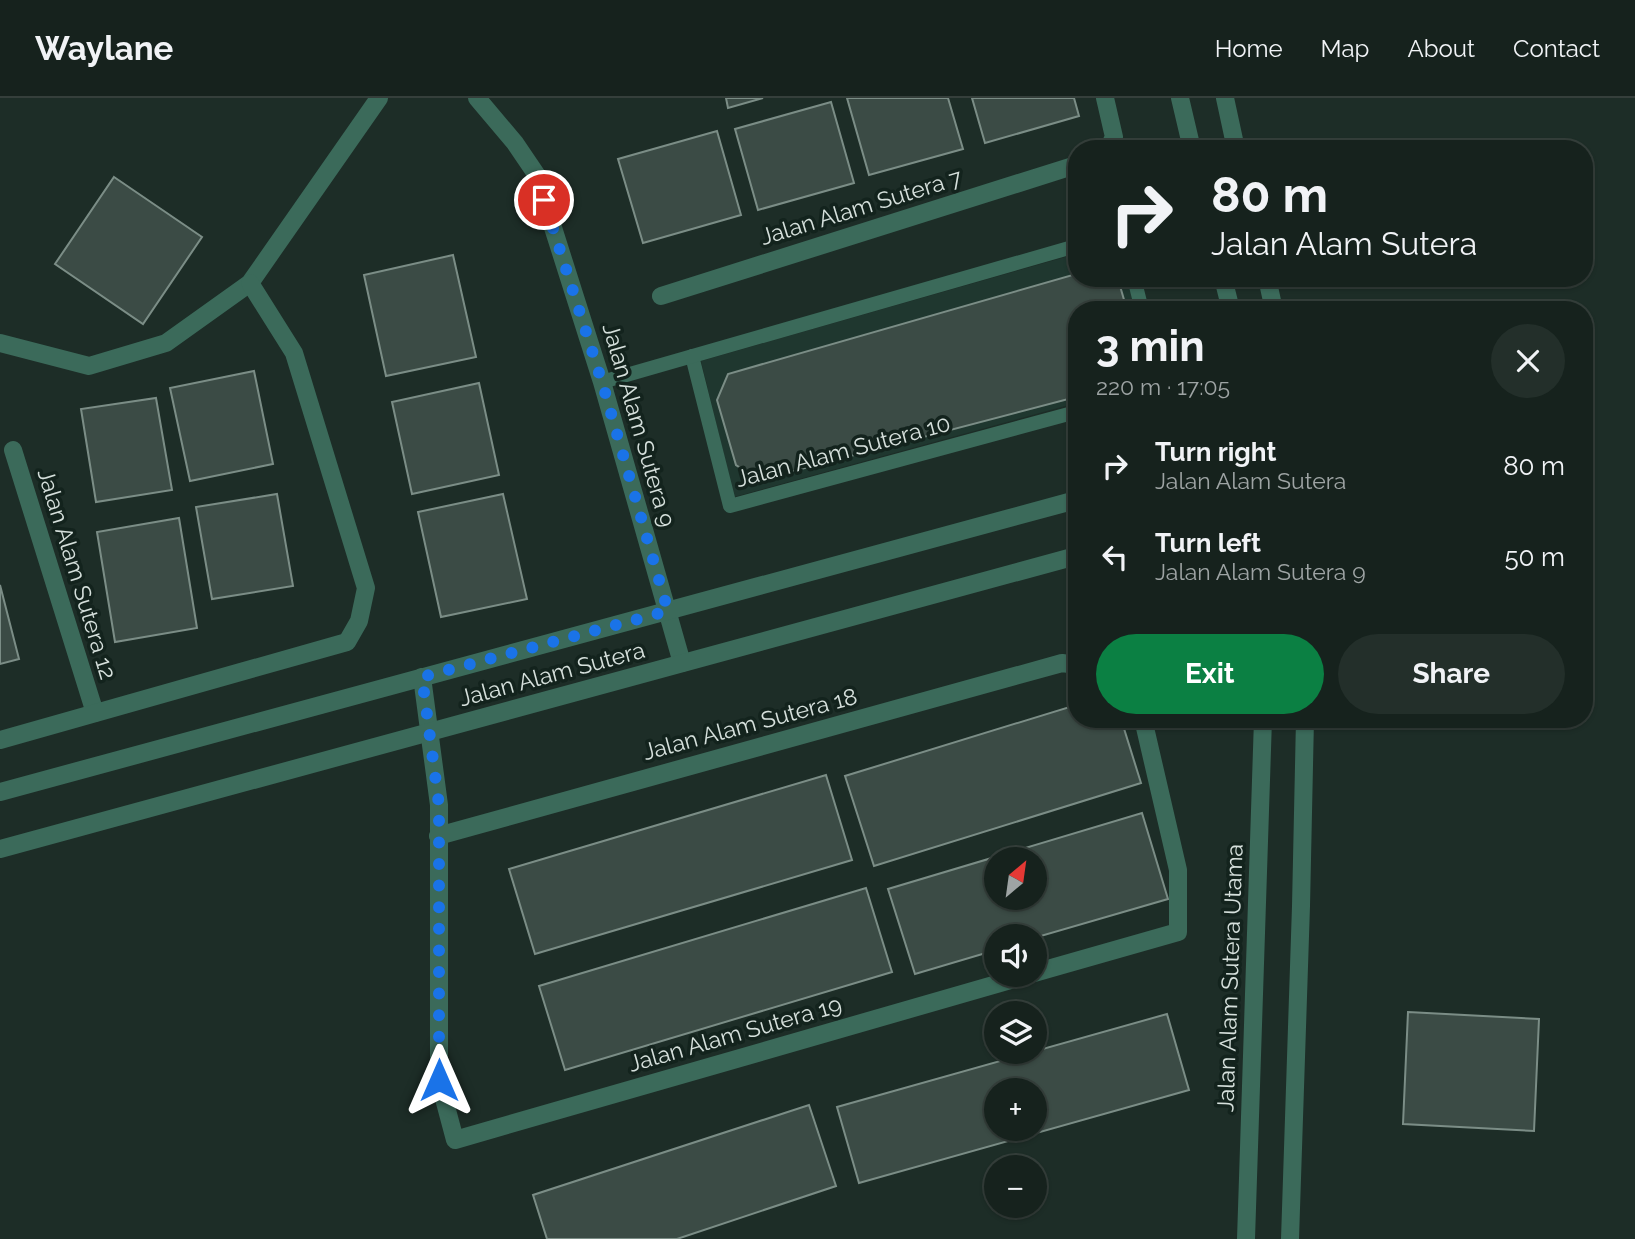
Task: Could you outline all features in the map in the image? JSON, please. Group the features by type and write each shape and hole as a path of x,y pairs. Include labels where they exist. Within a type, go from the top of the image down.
{"street":[{"path":"0,343 89,366 166,344 250,283 379,98"},
{"name":"Jalan Alam Sutera 9","path":"477,98 515,143 536,174 602,382 682,663"},
{"path":"1105,98 1111,140"},
{"path":"1180,98 1190,140"},
{"path":"1225,98 1234,140"},
{"name":"Jalan Alam Sutera 7","path":"661,296 1068,168"},
{"path":"0,740 346,642 359,621 366,587 294,353 250,283"},
{"name":"Jalan Alam Sutera 12","path":"13,450 95,713"},
{"name":"Jalan Alam Sutera","path":"0,792 1068,502"},
{"name":"Jalan Alam Sutera","path":"0,849 1068,558"},
{"name":"Jalan Alam Sutera 18","path":"438,836 1062,663 1068,664"},
{"path":"422,677 439,805 438,836"},
{"path":"1047,969 1178,932 1178,870 1145,728"},
{"name":"Jalan Alam Sutera Utama","path":"1246,1239 1263,728"},
{"path":"1290,1239 1305,728"},
{"name":"Jalan Alam Sutera 19","path":"438,836 439,1080 455,1140 986,987"}],"lane":[{"path":"602,382 1068,248"},
{"name":"Jalan Alam Sutera 10","path":"692,356 730,506 1068,414"}],"shaded area":[{"path":"1068,256 1068,287 1130,287 1133,301 1068,301 1068,405 734,497 701,361"}],"building":[{"path":"726,98 763,98 728,108"},
{"path":"847,98 948,98 963,149 869,175"},
{"path":"972,98 1074,98 1079,116 985,143"},
{"path":"831,102 854,183 758,210 735,129"},
{"path":"717,131 741,215 643,243 618,159"},
{"path":"114,177 202,237 143,324 55,264"},
{"path":"453,255 476,357 386,376 364,275"},
{"path":"1068,276 1068,287 1120,287 1124,301 1068,301 1068,399 759,480 736,465 717,400 728,374"},
{"path":"254,371 273,464 190,481 170,388"},
{"path":"479,383 499,475 412,494 392,402"},
{"path":"156,398 172,490 96,502 81,409"},
{"path":"277,494 293,586 212,599 196,507"},
{"path":"503,494 527,599 441,617 418,512"},
{"path":"179,518 197,628 115,642 97,532"},
{"path":"0,585 19,659 0,664"},
{"path":"1068,707 1068,728 1124,728 1141,783 874,866 845,776"},
{"path":"826,775 852,860 535,954 509,869"},
{"path":"1142,813 1168,899 1047,934 1047,924 984,924 984,954 915,974 888,889 984,860 984,910 1047,910 1047,847 1028,847"},
{"path":"866,888 892,972 565,1070 539,986"},
{"path":"1408,1012 1539,1019 1534,1131 1403,1124"},
{"path":"1167,1014 1189,1090 1047,1130 1047,1078 984,1078 984,1141 1008,1141 859,1183 837,1107 990,1064 1047,1064 1047,1048"},
{"path":"809,1105 836,1186 677,1239 547,1239 533,1195"}],"route":[{"path":"439,1080 439,805 422,677 668,611 602,382 544,200"}]}
